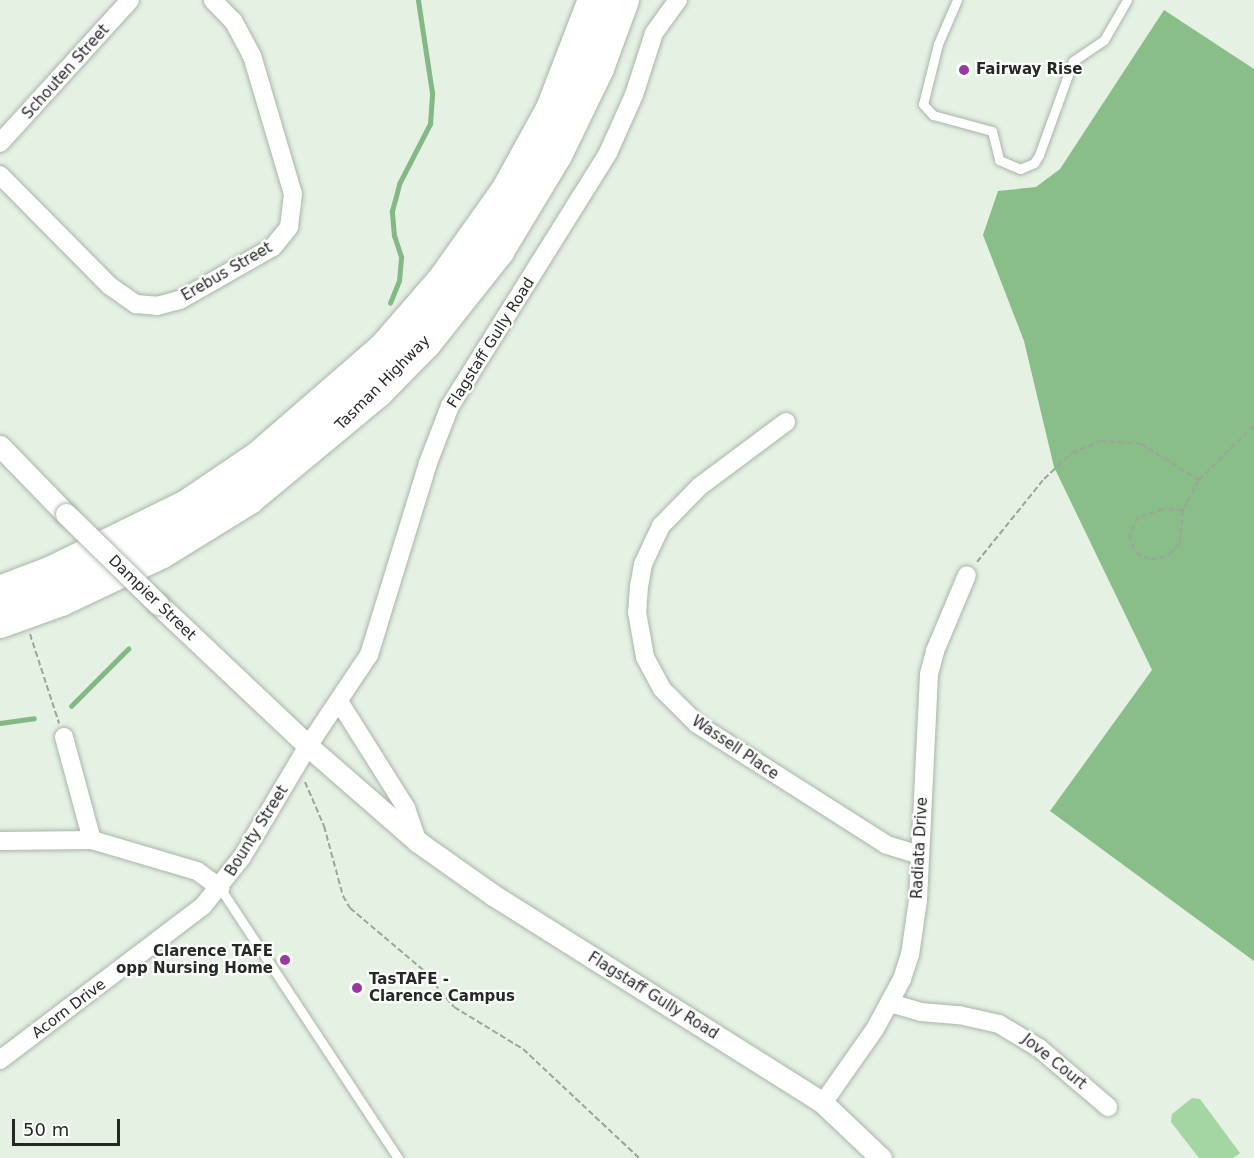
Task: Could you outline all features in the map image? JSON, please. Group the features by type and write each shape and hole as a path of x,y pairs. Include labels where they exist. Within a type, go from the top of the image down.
{"highway":[{"name":"Tasman Highway","path":"0,592 52,572 187,506 258,458 384,349 443,281 507,191 552,109 594,0"},
{"name":"Tasman Highway","path":"12,618 162,552 248,498 333,432 418,351 498,251 556,155 598,68 623,0"}],"street":[{"name":"Schouten Street","path":"0,144 130,0"},
{"name":"Erebus Street","path":"0,175 110,286 136,304 157,306 180,300 273,247 289,227 293,194 252,56 233,21 213,0"},
{"name":"Flagstaff Gully Road","path":"678,0 654,33 634,94 608,153 450,406 428,464 380,630 340,703 308,746 418,842 493,895 823,1103 881,1158"},
{"name":"Wassell Place","path":"786,422 700,486 661,525 647,552 639,586 637,612 645,657 662,689 697,724 887,845 920,855"},
{"name":"Dampier Street","path":"0,446 158,604 308,746"},
{"name":"Radiata Drive","path":"823,1103 890,1003 902,979 915,930 929,674 938,642 967,575"},
{"path":"340,703 406,808 418,842"},
{"path":"64,737 92,840"},
{"name":"Bounty Street","path":"0,841 92,840 197,871 220,888 308,746"},
{"name":"Acorn Drive","path":"0,1060 203,906 220,888"},
{"name":"Jove Court","path":"890,1003 921,1012 975,1017 1019,1034 1108,1107"}],"lane":[{"path":"957,0 938,44 924,104 933,115 992,131 999,160 1020,169 1034,163 1039,155 1072,61 1104,40 1127,0"},
{"path":"220,888 398,1158"}],"path":[{"path":"1183,510 1163,509 1138,517 1129,535 1136,553 1150,560 1169,555 1180,543 1183,510 1199,480 1254,425"},
{"path":"967,575 1044,479 1072,453 1100,441 1141,444 1199,480"},
{"path":"12,618 64,737"},
{"path":"304,780 324,826 340,886 350,908 423,970 454,1007 523,1049 639,1158"}],"green space":[{"path":"1164,10 1254,69 1254,961 1050,811 1152,670 1054,467 1024,341 983,235 998,191 1036,187 1060,169"},
{"path":"1192,1098 1200,1099 1240,1153 1233,1158 1199,1158 1171,1122 1172,1114"}],"waterway":[{"path":"390,303 399,281 401,257 394,236 392,211 399,184 430,124 432,93 418,0"},
{"path":"71,706 128,649"},
{"path":"0,723 34,718"}],"place":[{"name":"Fairway Rise","path":"964,70"},
{"name":"Clarence TAFE opp Nursing Home","path":"285,960"},
{"name":"TasTAFE - Clarence Campus","path":"357,988"}]}
